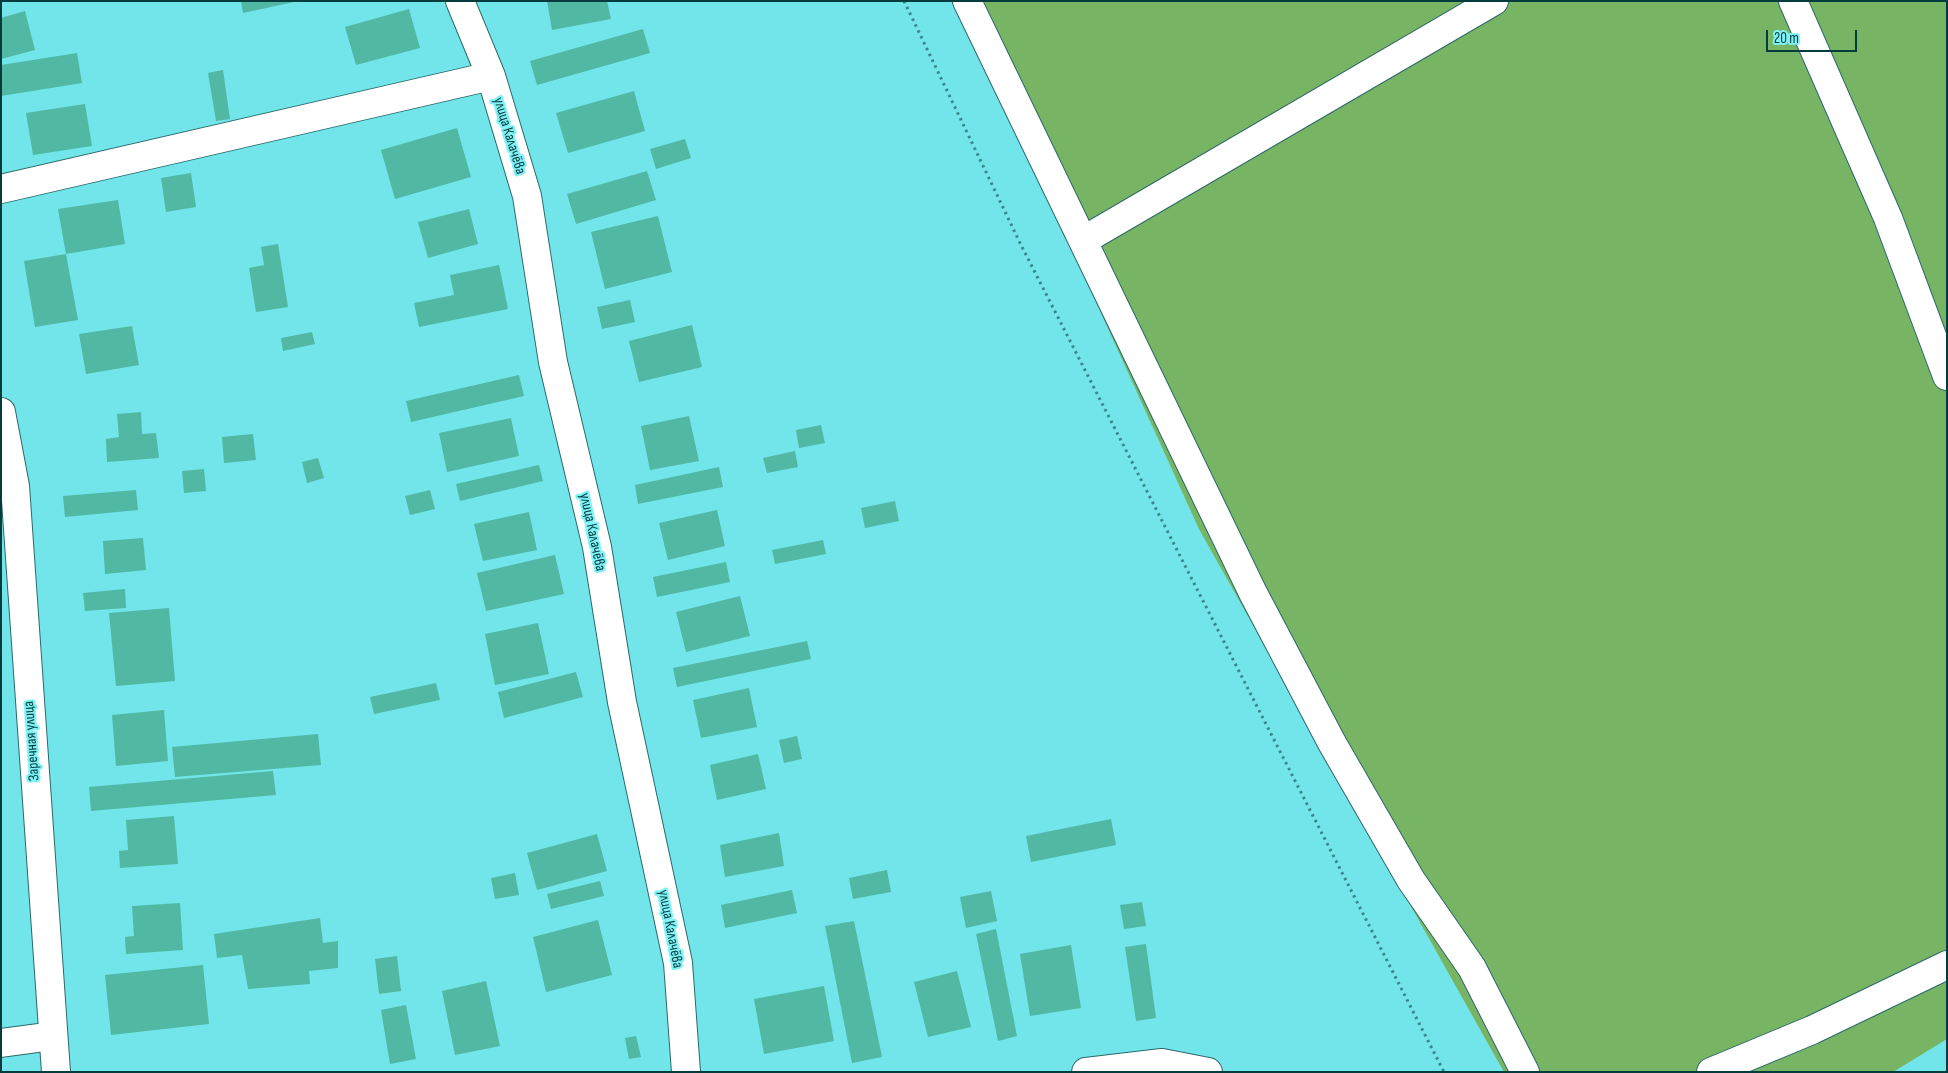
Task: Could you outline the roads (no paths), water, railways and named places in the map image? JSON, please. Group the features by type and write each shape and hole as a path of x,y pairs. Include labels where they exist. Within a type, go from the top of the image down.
{"street":[{"name":"улица Калачёва","path":"460,1 491,76 527,196 553,362 597,547 622,702 678,963 686,1072"},
{"path":"967,1 1253,593 1327,734 1411,880 1472,968 1525,1072"},
{"path":"1084,240 1494,1"},
{"path":"1793,1 1888,218 1944,361"},
{"path":"1,189 491,76"},
{"name":"Заречная улица","path":"1,412 15,486 56,1072"},
{"path":"1711,1072 1812,1030 1947,966"},
{"path":"1,1042 53,1036"},
{"path":"1086,1072 1162,1062 1208,1072"}]}
